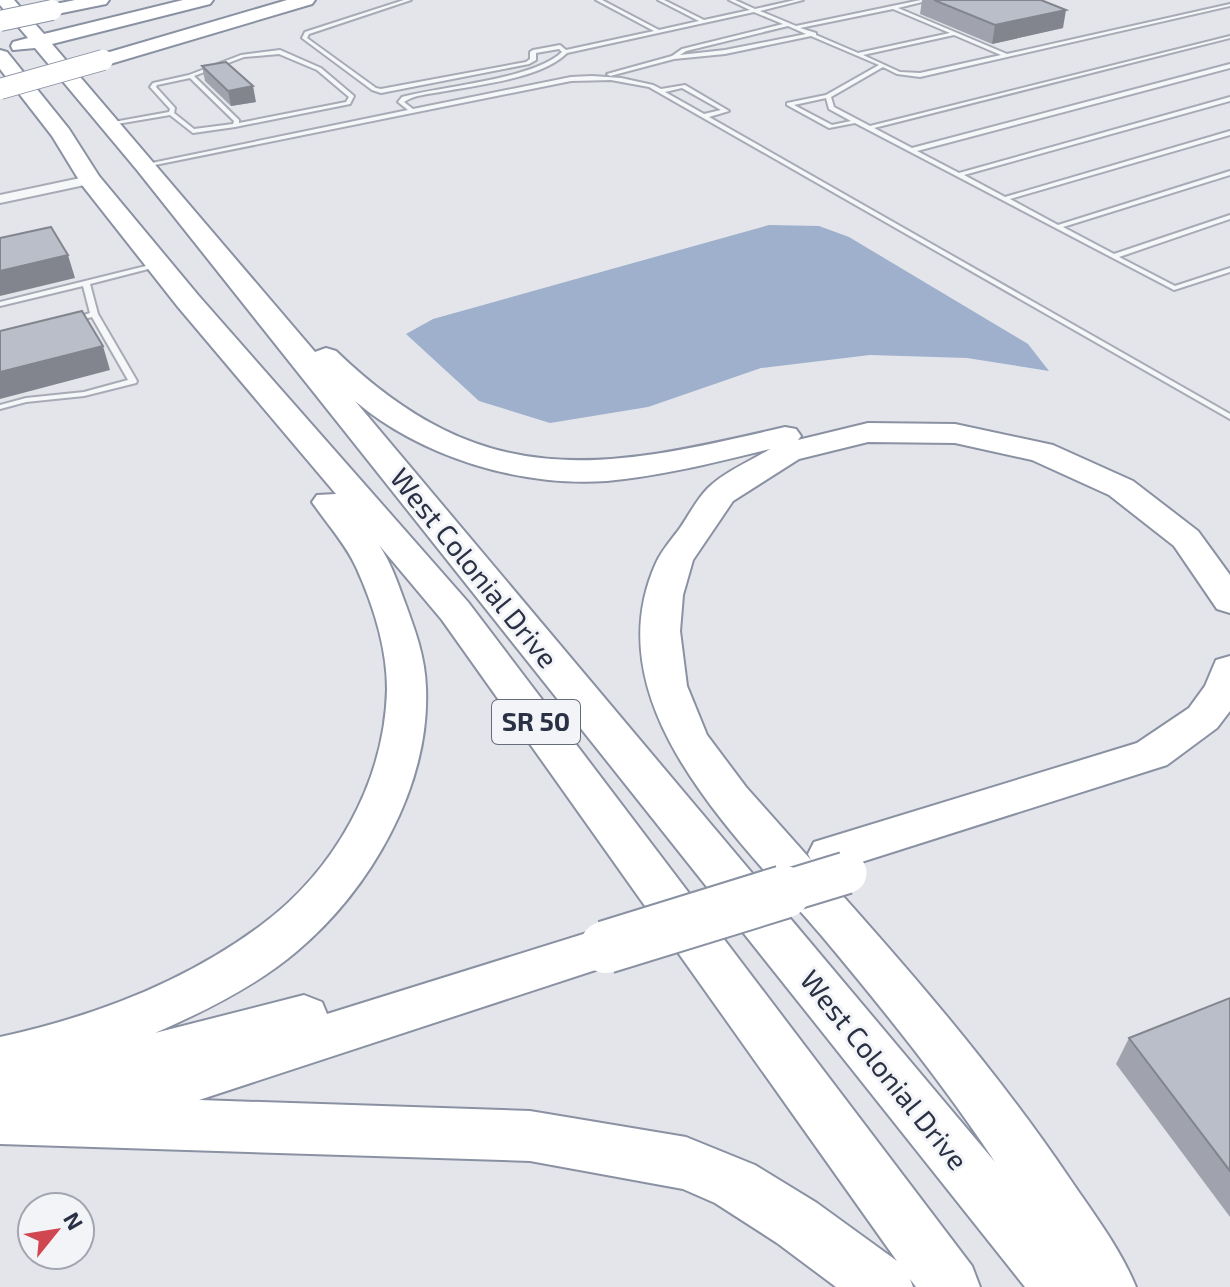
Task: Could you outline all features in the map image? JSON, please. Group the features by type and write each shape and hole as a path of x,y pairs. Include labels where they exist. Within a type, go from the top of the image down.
{"highway":[{"name":"West Colonial Drive","path":"5,0 111,123 1062,1287"},
{"path":"0,5 25,0"},
{"path":"0,21 100,0"},
{"path":"0,53 204,0"},
{"path":"0,89 306,0"},
{"name":"West Colonial Drive","path":"0,53 61,134 104,168 158,264 188,301 455,611 951,1287"},
{"path":"0,82 103,57"},
{"path":"104,168 145,165"},
{"path":"104,168 144,187 182,223 204,238 345,375 386,410 443,442 513,461 561,470 602,472 653,466 856,423 913,421 966,425 1032,439 1100,462 1151,491 1196,524 1230,562"},
{"path":"0,1060 84,1038 135,1020 207,985 281,937 324,895 366,838 382,803 402,744 406,698 402,646 373,563 356,536 218,368 188,301"},
{"path":"1107,1287 1006,1129 927,1027 736,806 687,737 672,703 666,676 661,650 661,610 669,574 694,521 710,502 744,474 779,455 809,444 841,436 908,432 977,437 1014,445 1053,456 1110,481 1147,503 1190,539 1220,579 1230,601"},
{"path":"838,864 1152,754 1203,718 1224,690 1230,669"},
{"path":"6,1106 202,1076 599,937 838,864 1130,786 1168,771 1208,747 1230,720"},
{"path":"6,1106 530,1136 686,1163 735,1184 797,1223 884,1287"}],"street":[{"path":"0,199 104,168"}],"lane":[{"path":"409,0 330,24 307,33 304,38 381,91 527,63 533,60 533,52 539,50 560,47 565,52"},
{"path":"598,0 660,33"},
{"path":"660,0 705,22"},
{"path":"731,0 899,73 920,75 1230,5"},
{"path":"412,111 401,102 404,98 535,70 556,62 565,52 801,0"},
{"path":"674,57 684,50 928,0"},
{"path":"893,7 1005,55"},
{"path":"859,54 954,33"},
{"path":"145,165 571,79 606,76 674,57 725,52 814,34"},
{"path":"869,128 1230,37"},
{"path":"111,123 171,113 193,131 348,103 352,97 315,67 280,52 243,56 191,76 155,84 153,87 173,109 171,113"},
{"path":"856,121 831,127 789,104 828,96 883,65"},
{"path":"912,150 1230,66"},
{"path":"191,76 237,121 235,125"},
{"path":"606,76 651,86 1230,417"},
{"path":"660,91 683,86 726,111 704,116"},
{"path":"828,96 831,108 1174,288 1230,270"},
{"path":"959,175 1230,99"},
{"path":"1005,199 1230,133"},
{"path":"1058,227 1230,173"},
{"path":"1114,256 1230,217"},
{"path":"0,304 158,264"},
{"path":"0,407 26,400 84,394 133,381 94,314 86,283"},
{"path":"67,321 94,314"}],"water":[{"path":"769,225 819,226 849,237 1028,344 1049,371 967,358 870,355 761,368 648,407 550,423 479,401 406,334 433,319"}],"building":[{"path":"934,0 1041,0 1066,10 995,25"},
{"path":"226,62 253,86 228,91 202,66"},
{"path":"51,227 68,255 0,271 0,238"},
{"path":"82,311 103,346 0,372 0,331"},
{"path":"1230,998 1230,1171 1129,1038"}]}
